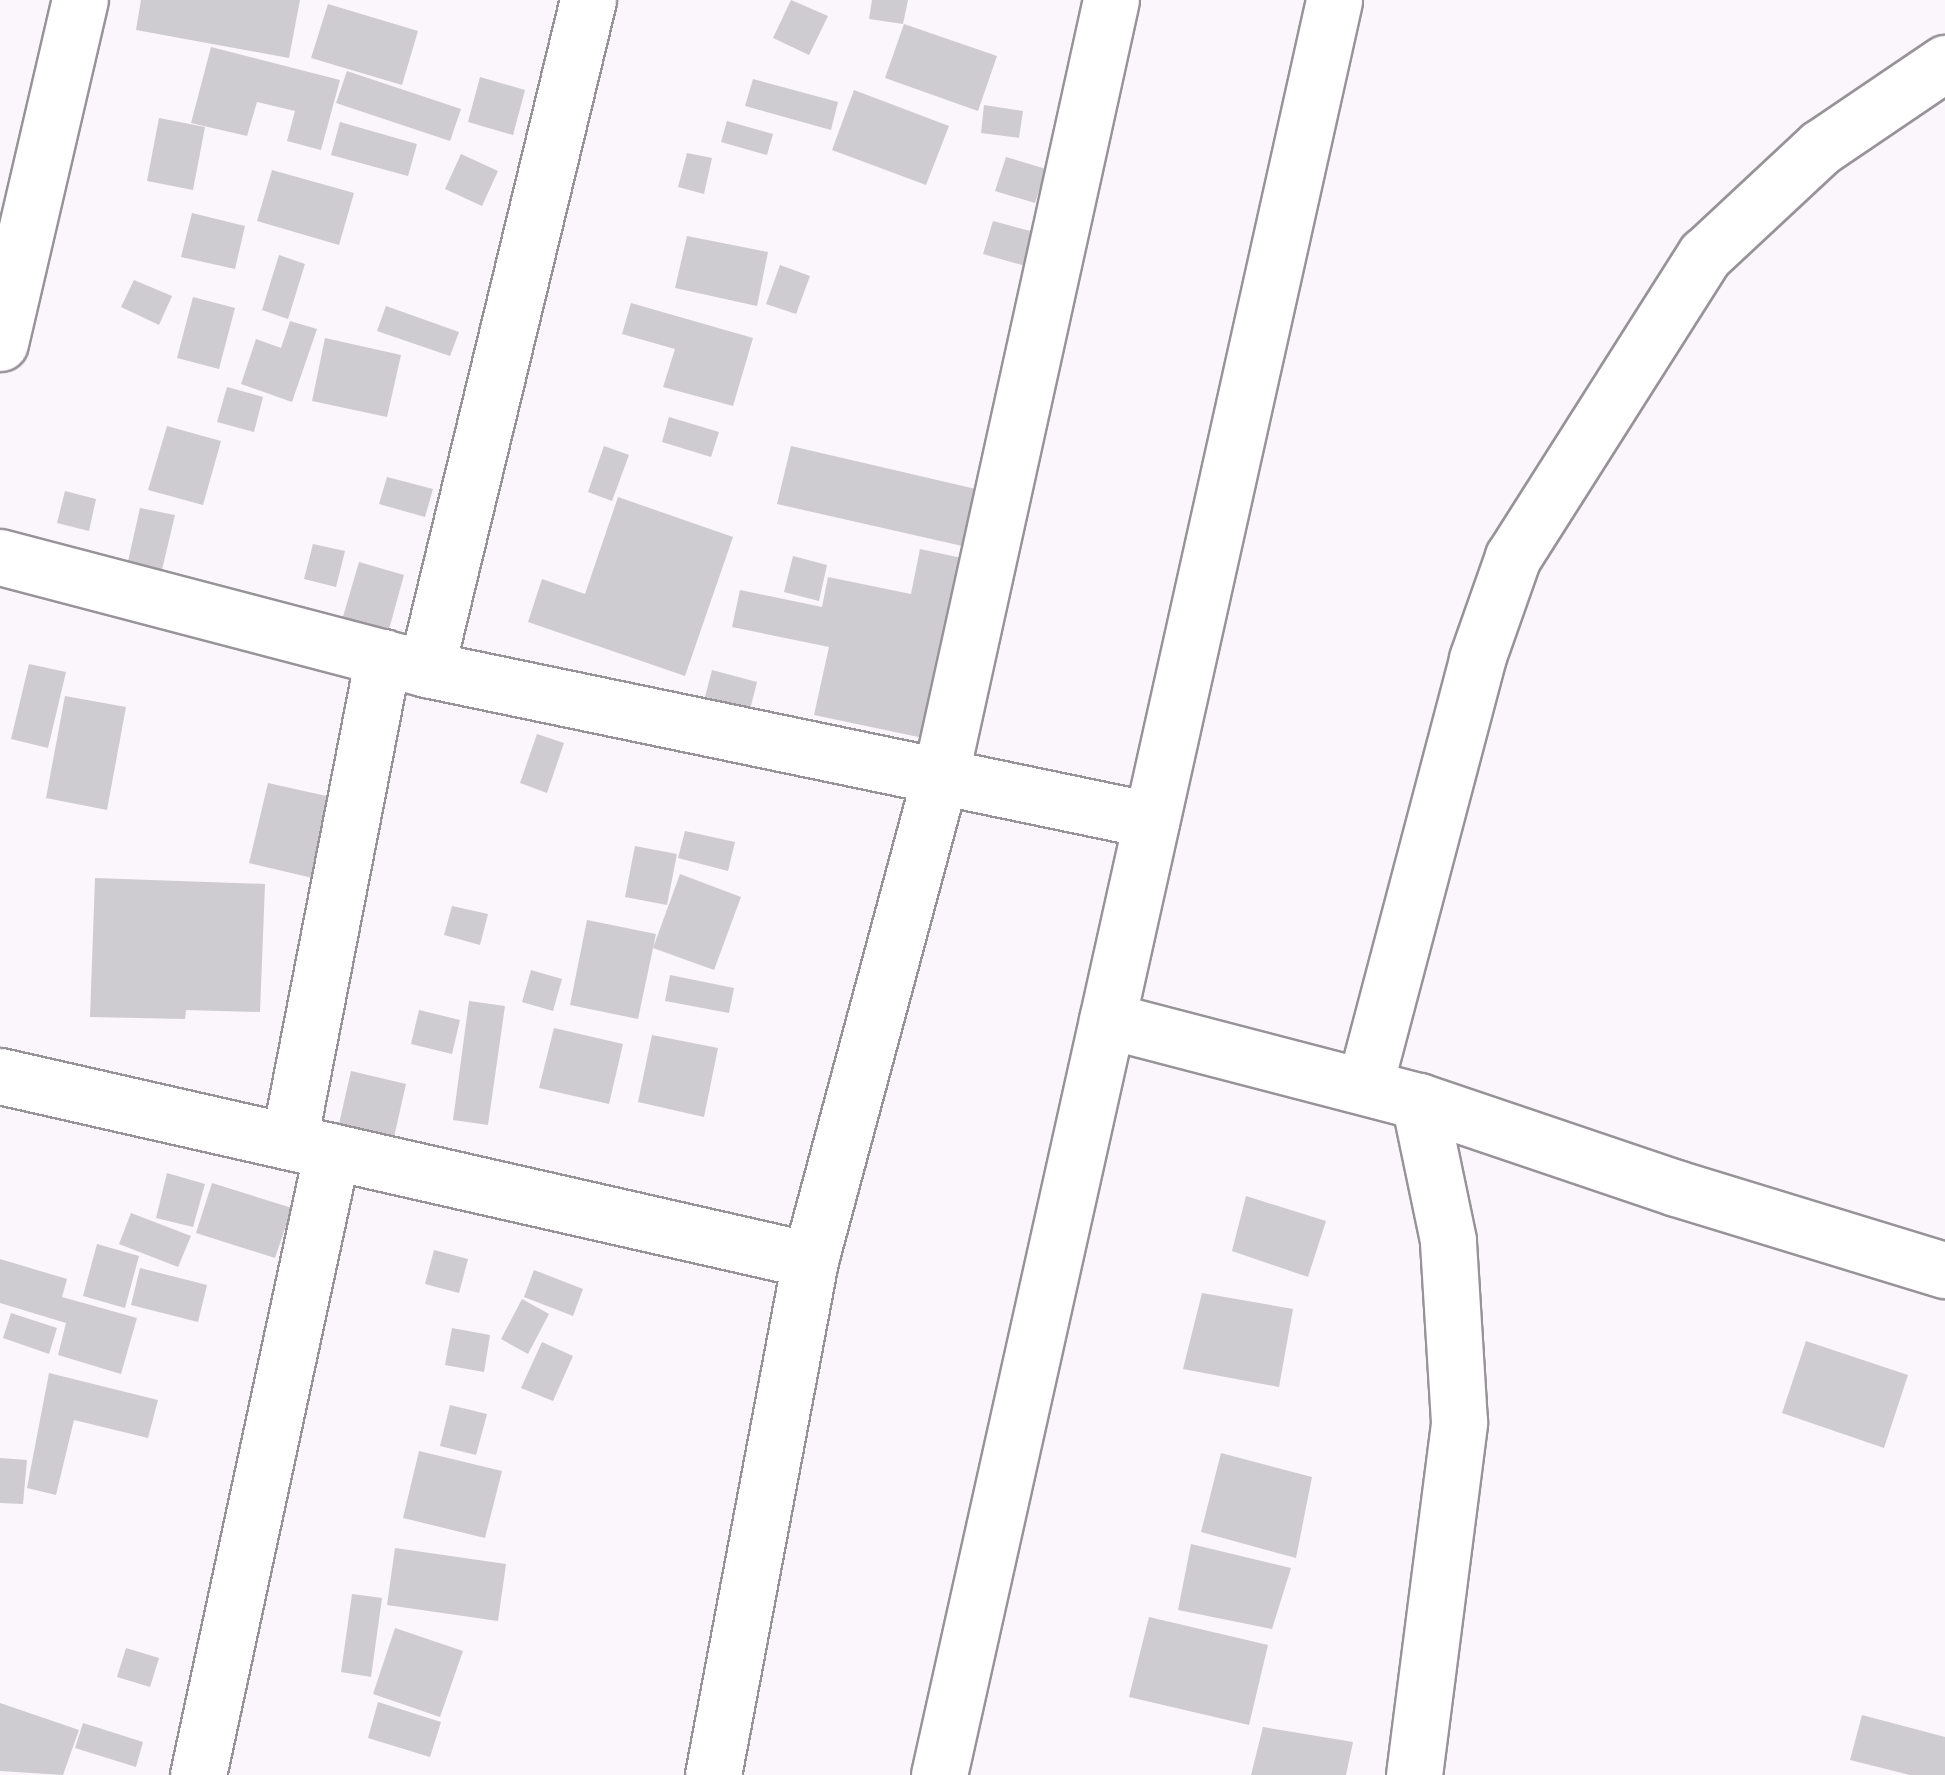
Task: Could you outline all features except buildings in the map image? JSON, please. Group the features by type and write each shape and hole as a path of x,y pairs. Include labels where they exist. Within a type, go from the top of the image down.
{"street":[{"path":"0,343 80,0"},
{"path":"198,1775 311,1146 405,663 588,0"},
{"path":"713,1775 810,1260 941,773 1110,0"},
{"path":"940,1775 1334,0"},
{"path":"1365,1084 1477,659 1513,557 1705,255 1821,147 1945,63"},
{"path":"0,557 405,663 1152,820"},
{"path":"1108,1020 1419,1100 1676,1188 1945,1270"},
{"path":"0,1076 810,1260"},
{"path":"1414,1775 1459,1422 1448,1240 1419,1100"}]}
